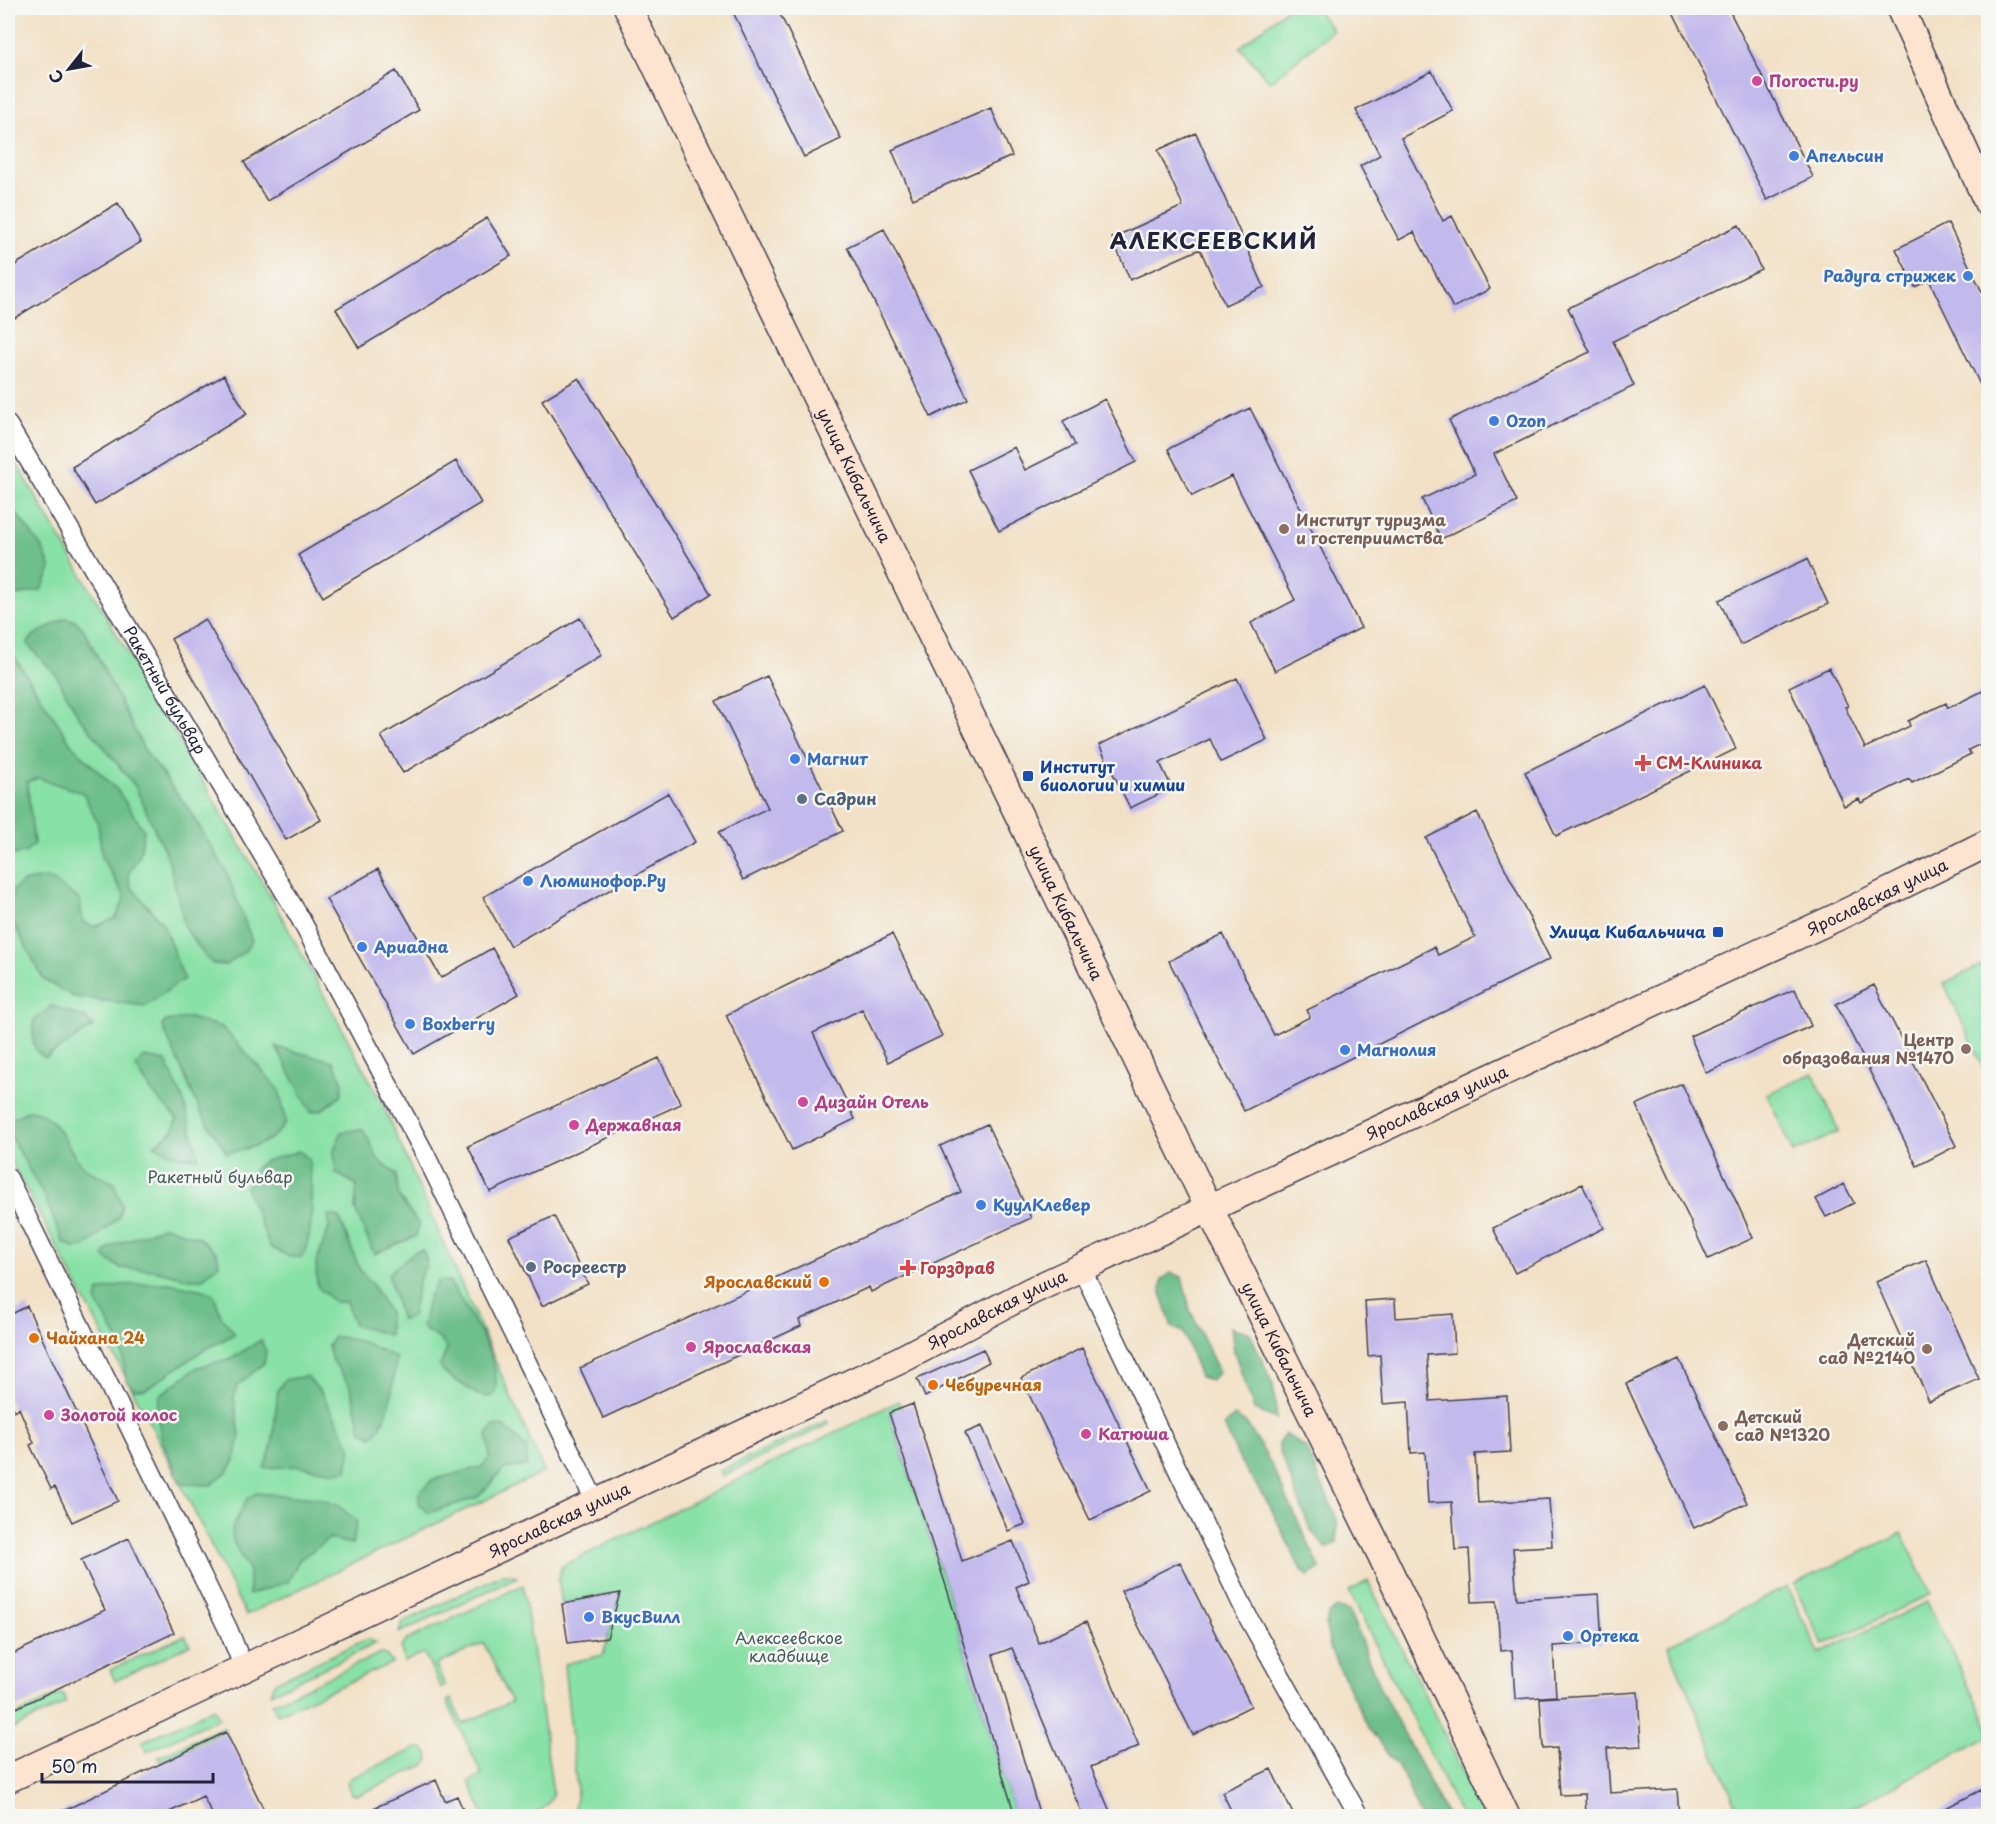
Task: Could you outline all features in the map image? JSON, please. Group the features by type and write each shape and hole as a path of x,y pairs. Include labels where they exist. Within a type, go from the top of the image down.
{"street":[{"name":"улица Кибальчича","path":"628,8 1209,1208 1379,1550 1506,1816"},
{"path":"1900,8 1989,202"},
{"name":"Ракетный бульвар","path":"8,425 300,918 402,1108 596,1503"},
{"name":"Ярославская улица","path":"8,1779 900,1360 1030,1291 1837,917 1989,843"},
{"path":"8,1178 228,1629 244,1668"},
{"path":"1081,1267 1250,1619 1359,1816"}],"green space":[{"path":"1288,8 1315,8 1333,30 1270,82 1240,47"},
{"name":"Ракетный бульвар","path":"8,449 271,897 382,1103 544,1472 246,1615 153,1429 8,1155"},
{"path":"16,513 43,549 51,569 41,590 8,597 8,516"},
{"path":"65,618 76,621 84,630 145,751 188,808 226,871 252,941 245,951 226,965 213,964 185,928 169,861 135,786 78,715 56,675 27,644 34,635"},
{"path":"8,647 72,745 118,791 144,830 140,854 128,875 131,887 163,924 184,979 145,1006 74,997 44,980 8,913 8,894 25,881 48,878 79,899 83,922 94,927 116,918 125,897 102,858 98,824 83,793 38,778 27,782 34,844 25,853 8,855"},
{"path":"1988,962 1988,1078 1944,983"},
{"path":"52,1006 86,1018 93,1027 45,1058 35,1046 34,1020"},
{"path":"189,1018 222,1027 279,1089 286,1122 268,1140 252,1147 227,1153 201,1113 162,1025 166,1021"},
{"path":"276,1047 333,1061 343,1083 341,1095 322,1110 311,1112"},
{"path":"143,1057 166,1061 184,1102 199,1158 176,1156 154,1145 173,1131 177,1119 152,1092 136,1067"},
{"path":"1813,1073 1839,1132 1793,1153 1767,1094"},
{"path":"30,1110 47,1117 54,1124 84,1167 114,1183 122,1205 119,1217 85,1247 74,1248 63,1242 45,1198 8,1132 8,1120"},
{"path":"363,1129 379,1161 396,1174 399,1197 419,1225 416,1236 374,1254 355,1209 357,1185 336,1173 334,1150 341,1132"},
{"path":"299,1151 309,1159 311,1222 302,1257 290,1257 270,1247 246,1188 256,1167 265,1161"},
{"path":"328,1215 339,1217 360,1270 372,1284 389,1313 389,1335 354,1325 346,1302 334,1302 317,1286 316,1262 329,1228"},
{"path":"165,1226 199,1238 217,1253 219,1264 202,1279 190,1279 155,1270 120,1268 103,1256 110,1247"},
{"path":"423,1250 427,1262 418,1283 412,1317 401,1320 388,1274 413,1253"},
{"path":"1171,1273 1182,1277 1190,1310 1219,1372 1211,1380 1200,1377 1183,1332 1172,1327 1161,1293 1162,1280"},
{"path":"438,1281 449,1281 489,1350 496,1380 495,1394 490,1397 478,1395 443,1372 440,1366 447,1349 440,1340 422,1326 429,1296"},
{"path":"168,1283 203,1290 214,1295 221,1316 235,1334 204,1350 146,1389 134,1389 126,1380 121,1344 96,1301 98,1292 120,1285"},
{"path":"1231,1327 1250,1333 1273,1385 1277,1419 1254,1410 1234,1351"},
{"path":"334,1337 358,1341 396,1358 388,1411 372,1437 362,1431 350,1386 331,1358 328,1346"},
{"path":"261,1340 266,1351 264,1363 237,1386 234,1398 240,1435 235,1460 229,1470 211,1485 181,1484 162,1440 157,1406 160,1395 198,1367 232,1358"},
{"path":"307,1376 322,1394 351,1447 347,1470 335,1472 299,1466 264,1468 272,1446 278,1390 284,1380"},
{"name":"Алексеевское кладбище","path":"899,1401 902,1409 889,1414 945,1584 1015,1816 573,1816 577,1790 564,1664 603,1655 620,1593 562,1604 558,1578 562,1566"},
{"path":"1235,1416 1247,1424 1270,1462 1320,1568 1308,1576 1299,1566 1270,1506 1240,1461 1224,1425"},
{"path":"827,1421 829,1424 722,1476 719,1471"},
{"path":"493,1426 505,1427 527,1448 527,1466 504,1469 478,1497 429,1513 419,1505 419,1492 432,1480 481,1467 490,1458 487,1435"},
{"path":"1285,1434 1305,1447 1337,1519 1337,1543 1327,1548 1311,1531 1281,1455 1278,1444"},
{"path":"256,1493 316,1498 339,1506 357,1522 352,1544 329,1539 299,1560 288,1582 249,1595 249,1571 233,1541 232,1529 247,1499"},
{"path":"1902,1533 1931,1594 1823,1645 1794,1584"},
{"path":"503,1574 517,1577 399,1633 401,1625 406,1621"},
{"path":"1368,1581 1485,1816 1461,1816 1349,1591"},
{"path":"523,1585 553,1793 549,1803 534,1814 515,1817 485,1816 469,1782 482,1775 447,1701 451,1699 463,1724 511,1702 484,1643 436,1665 445,1686 441,1688 424,1653 404,1662 401,1648 407,1640"},
{"path":"1787,1587 1819,1653 1927,1602 1988,1725 1988,1737 1839,1816 1741,1816 1668,1645"},
{"path":"1337,1608 1349,1611 1380,1688 1447,1816 1420,1816 1403,1775 1368,1727 1331,1651 1326,1627 1328,1615"},
{"path":"185,1635 190,1645 115,1681 110,1670"},
{"path":"367,1639 377,1643 271,1693 277,1681"},
{"path":"381,1653 387,1656 392,1663 277,1714 272,1703"},
{"path":"62,1693 66,1703 8,1731 8,1719"},
{"path":"214,1708 219,1718 146,1752 142,1742"},
{"path":"223,1727 225,1730 161,1762 158,1757"},
{"path":"417,1748 423,1748 428,1753 429,1760 425,1765 358,1795 351,1794 347,1783 350,1778"}],"building":[{"path":"731,8 777,8 841,139 804,157"},
{"path":"1671,8 1728,8 1813,177 1767,200"},
{"path":"396,71 419,110 267,201 244,162"},
{"path":"1432,71 1453,111 1401,138 1443,221 1452,216 1490,289 1453,308 1414,232 1399,240 1360,166 1380,155 1356,110"},
{"path":"991,108 1012,156 913,199 892,150"},
{"path":"1196,133 1264,287 1225,305 1200,249 1130,280 1112,238 1183,206 1158,150"},
{"path":"118,203 141,242 8,322 8,269"},
{"path":"487,218 511,256 359,348 336,309"},
{"path":"1948,223 1989,306 1989,403 1929,280 1915,287 1896,249"},
{"path":"1739,225 1761,269 1613,341 1634,386 1494,454 1517,502 1441,539 1422,499 1475,474 1449,420 1590,352 1568,308"},
{"path":"884,229 968,399 931,417 847,247"},
{"path":"224,375 247,414 95,505 72,467"},
{"path":"579,378 711,594 674,617 542,400"},
{"path":"1105,399 1136,462 999,531 968,470 1014,447 1025,470 1075,445 1063,421"},
{"path":"1250,408 1361,628 1275,671 1251,623 1295,600 1232,476 1192,496 1168,449"},
{"path":"456,461 481,503 323,597 298,555"},
{"path":"1807,559 1828,604 1740,645 1719,600"},
{"path":"580,618 602,655 403,773 381,736"},
{"path":"205,619 321,820 286,840 171,639"},
{"path":"1829,668 1865,748 1910,726 1908,721 1946,703 1948,708 1989,688 1989,740 1968,750 1971,754 1912,783 1909,779 1861,803 1859,799 1844,806 1789,687"},
{"path":"767,676 843,831 743,880 719,832 768,808 716,701"},
{"path":"1237,678 1267,740 1221,762 1210,739 1160,763 1172,788 1130,808 1099,745"},
{"path":"1705,685 1736,749 1556,836 1525,772"},
{"path":"668,793 695,842 510,946 483,897"},
{"path":"1477,812 1550,959 1244,1111 1169,961 1223,934 1274,1035 1310,1017 1307,1010 1434,947 1438,955 1475,937 1426,838"},
{"path":"378,869 441,978 492,948 519,994 414,1054 326,899"},
{"path":"892,934 942,1036 888,1062 862,1009 813,1033 855,1119 792,1150 726,1015"},
{"path":"1874,985 1956,1146 1917,1166 1836,1004"},
{"path":"1795,989 1811,1026 1706,1073 1690,1036"},
{"name":"Державная","path":"659,1058 681,1104 490,1192 468,1146"},
{"path":"1682,1084 1753,1238 1708,1259 1636,1105"},
{"path":"987,1124 1031,1218 871,1292 869,1287 799,1320 801,1326 603,1418 580,1368 961,1192 940,1146"},
{"path":"1582,1184 1604,1228 1515,1273 1493,1228"},
{"path":"1844,1184 1854,1203 1826,1217 1816,1199"},
{"path":"554,1216 588,1284 542,1306 509,1237"},
{"path":"1926,1260 1979,1379 1929,1401 1876,1282"},
{"path":"1395,1299 1396,1318 1453,1314 1455,1353 1427,1355 1430,1401 1507,1396 1510,1452 1475,1454 1478,1503 1549,1499 1552,1546 1513,1548 1517,1599 1599,1594 1602,1643 1553,1646 1556,1696 1515,1699 1512,1650 1500,1651 1497,1601 1472,1602 1469,1549 1455,1550 1452,1502 1428,1503 1425,1452 1411,1453 1408,1402 1383,1404 1380,1355 1368,1356 1365,1301"},
{"name":"Золотой колос","path":"27,1306 118,1501 72,1522 55,1487 51,1489 30,1445 34,1443 19,1408 14,1411 8,1399 8,1316"},
{"name":"Катюша","path":"1082,1348 1151,1491 1090,1520 1021,1378"},
{"name":"Чебуречная","path":"983,1349 989,1362 925,1397 917,1379"},
{"path":"1679,1359 1747,1503 1694,1528 1626,1384"},
{"path":"913,1404 962,1561 1013,1541 1029,1581 1016,1587 1039,1643 1086,1622 1139,1746 1091,1767 1112,1816 1083,1816 1012,1648 993,1655 1040,1816 1015,1816 948,1592 889,1413"},
{"path":"982,1426 1025,1524 1008,1531 965,1433"},
{"path":"129,1538 174,1633 8,1712 8,1656 105,1610 81,1560"},
{"path":"1180,1562 1251,1706 1193,1735 1121,1591"},
{"name":"ВкусВилл","path":"620,1593 607,1638 568,1643 562,1604"},
{"path":"1638,1692 1641,1746 1607,1748 1610,1793 1677,1789 1679,1816 1586,1816 1585,1794 1560,1795 1557,1748 1543,1749 1540,1698"},
{"path":"226,1732 267,1816 213,1816 203,1796 161,1816 53,1816"},
{"path":"1271,1769 1294,1816 1234,1816 1222,1792"},
{"path":"436,1780 445,1801 457,1796 466,1816 356,1816"},
{"path":"1981,1790 1989,1805 1989,1816 1930,1816"}],"place":[{"name":"Погости.ру","path":"1757,81"},
{"name":"Апельсин","path":"1794,156"},
{"name":"Радуга стрижек","path":"1968,276"},
{"name":"Ozon","path":"1494,421"},
{"name":"Институт туризма и гостеприимства","path":"1284,529"},
{"name":"Магнит","path":"795,759"},
{"name":"СМ-Клиника","path":"1643,763"},
{"name":"Институт биологии и химии","path":"1028,776"},
{"name":"Садрин","path":"802,799"},
{"name":"Люминофор.Ру","path":"528,881"},
{"name":"Улица Кибальчича","path":"1718,932"},
{"name":"Ариадна","path":"362,947"},
{"name":"Boxberry","path":"410,1024"},
{"name":"Центр образования №1470","path":"1966,1049"},
{"name":"Магнолия","path":"1345,1050"},
{"name":"Дизайн Отель","path":"803,1102"},
{"name":"Державная","path":"574,1125"},
{"name":"КуулКлевер","path":"981,1205"},
{"name":"Росреестр","path":"531,1267"},
{"name":"Горздрав","path":"908,1268"},
{"name":"Ярославский","path":"824,1282"},
{"name":"Чайхана 24","path":"34,1338"},
{"name":"Ярославская","path":"691,1347"},
{"name":"Детский сад №2140","path":"1927,1349"},
{"name":"Чебуречная","path":"933,1385"},
{"name":"Золотой колос","path":"49,1415"},
{"name":"Детский сад №1320","path":"1723,1426"},
{"name":"Катюша","path":"1086,1434"},
{"name":"ВкусВилл","path":"589,1617"},
{"name":"Ортека","path":"1568,1636"}],"district":[{"name":"АЛЕКСЕЕВСКИЙ","path":"1214,241"}]}
